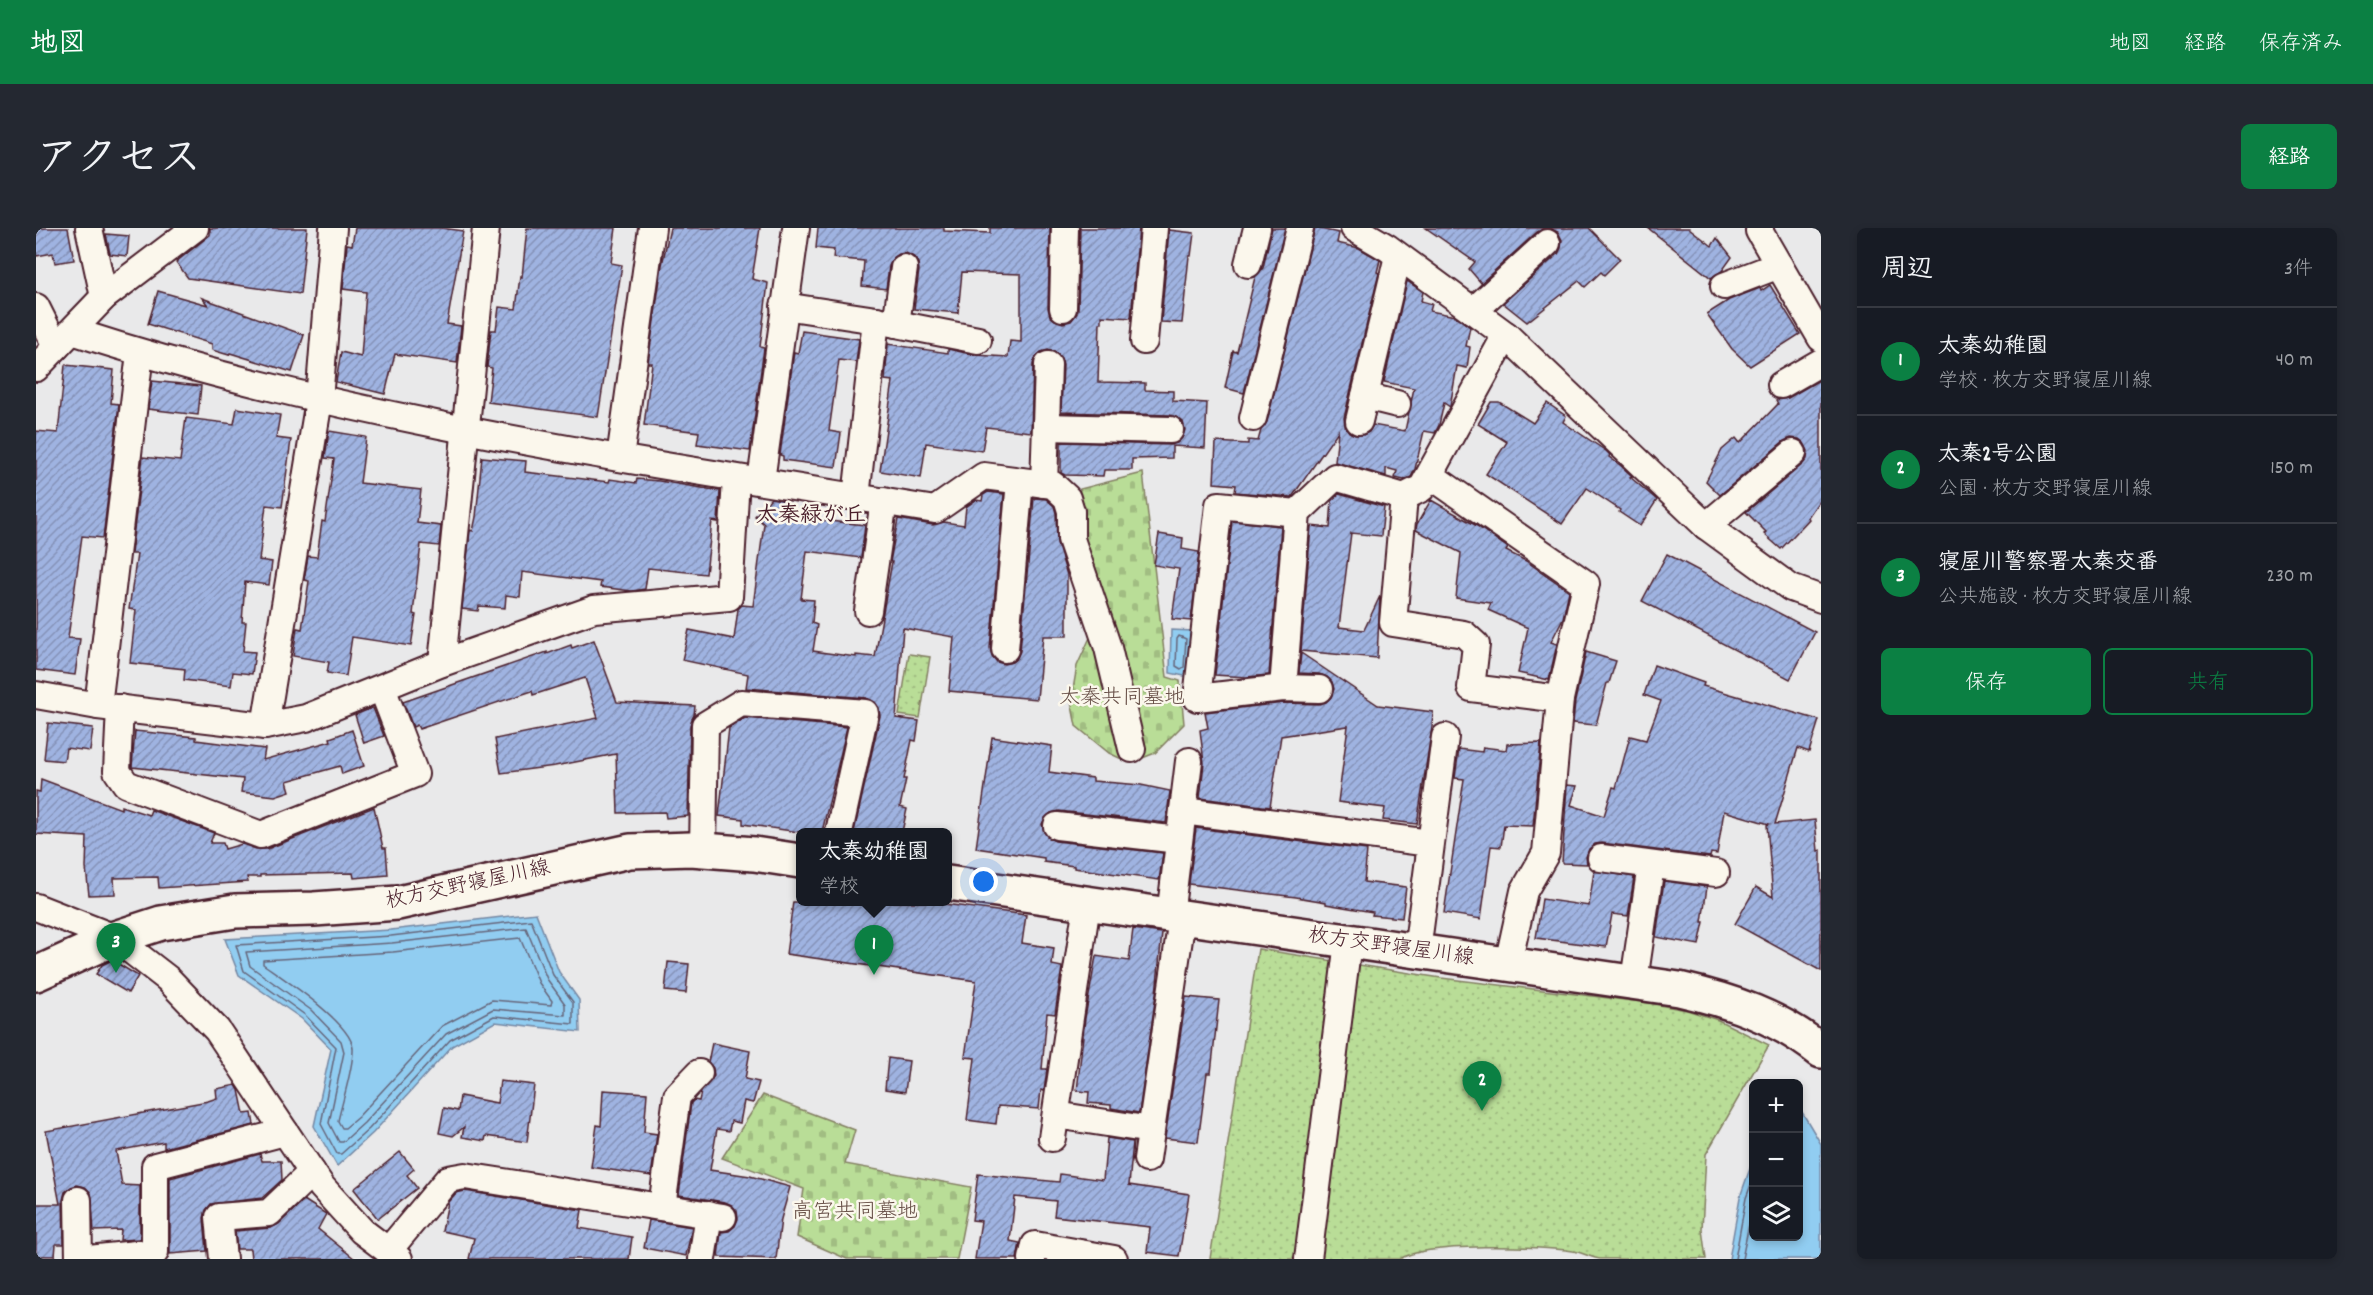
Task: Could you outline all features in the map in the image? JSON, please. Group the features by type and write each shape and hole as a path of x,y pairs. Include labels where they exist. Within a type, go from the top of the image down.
{"main road":[{"name":"枚方交野寝屋川線","path":"36,974 115,938 161,923 235,910 314,909 398,903 630,851 703,850 796,860"},
{"name":"枚方交野寝屋川線","path":"952,884 1348,942 1634,981 1718,998 1776,1020 1821,1051"}],"street":[{"path":"89,228 104,297"},
{"path":"36,368 104,297 195,228"},
{"path":"265,726 319,400 333,228"},
{"path":"442,663 486,228"},
{"path":"620,458 652,228"},
{"path":"36,695 109,707 265,726 306,718 442,663 594,609 729,597 749,480 784,306 796,228"},
{"path":"1064,308 1065,228"},
{"path":"1144,341 1154,228"},
{"path":"1248,264 1257,228"},
{"path":"1253,418 1300,228"},
{"path":"1354,228 1398,256 1506,335 1706,526 1791,588 1821,599"},
{"path":"1760,228 1759,231 1821,338"},
{"path":"1473,311 1547,243"},
{"path":"1359,421 1398,256"},
{"path":"1724,286 1779,265"},
{"path":"856,497 886,322 904,268"},
{"path":"784,306 886,322 978,340"},
{"path":"36,307 64,339 140,353 319,400 620,458 935,510 984,476 1039,483 1067,498 1071,511 1071,539 1108,648 1132,749"},
{"path":"1283,688 1297,513 1335,477 1404,497 1422,488 1506,335"},
{"path":"140,353 109,707 117,771 126,784 261,835 415,774 382,688"},
{"path":"1781,385 1821,362"},
{"path":"1005,649 1039,483 1046,427 1048,365"},
{"path":"1365,396 1397,404"},
{"path":"1046,427 1170,430"},
{"path":"1706,526 1793,453"},
{"path":"1430,475 1586,584 1560,699 1546,853 1524,891 1508,964"},
{"path":"1404,497 1393,623 1464,634 1476,645 1471,688 1560,699"},
{"path":"868,611 884,501"},
{"path":"1297,513 1219,505 1197,698 1283,688 1319,689"},
{"path":"703,850 705,725 741,703 865,714 840,828"},
{"path":"1417,951 1445,737"},
{"path":"1147,1159 1176,917 1179,840 1189,761"},
{"path":"1183,811 1430,843"},
{"path":"1057,826 1179,840"},
{"path":"1601,858 1716,873"},
{"path":"1634,981 1651,865"},
{"path":"1087,904 1054,1127 1151,1130"},
{"path":"36,907 115,938 168,979 217,1029 322,1187 362,1231 394,1255 448,1179 465,1176 716,1216 702,1259"},
{"path":"1308,1259 1348,942"},
{"path":"662,1207 677,1096 699,1072"},
{"path":"88,1259 154,1252 154,1166 285,1132"},
{"path":"223,1259 219,1217 269,1213 312,1172"},
{"path":"78,1200 79,1259"},
{"path":"1032,1259 1035,1245 1114,1259"}],"green space":[{"name":"太秦共同墓地","path":"1143,473 1167,677 1180,681 1184,724 1155,753 1130,763 1109,753 1076,726 1071,701 1077,666 1093,631 1071,559 1080,489"},
{"path":"909,654 930,657 920,718 899,715"},
{"path":"1258,949 1441,978 1642,1002 1687,1010 1718,1020 1769,1045 1706,1154 1702,1229 1706,1259 1600,1259 1557,1249 1484,1247 1433,1250 1400,1259 1210,1259"},
{"name":"高宮共同墓地","path":"763,1095 855,1130 845,1164 971,1187 957,1259 847,1259 797,1237 804,1189 722,1158"}],"water":[{"path":"1171,630 1193,631 1189,677 1170,673"},
{"path":"536,913 559,972 579,1000 580,1032 495,1022 452,1046 373,1133 337,1166 314,1126 331,1049 302,1019 239,975 225,939 391,930"},
{"path":"1803,1114 1821,1144 1821,1259 1729,1259 1740,1197 1749,1171 1749,1241 1803,1241"}],"building":[{"path":"36,228 68,228 74,260 55,263 53,253 36,256"},
{"path":"210,228 307,228 300,294 188,278 176,262 210,235"},
{"path":"355,228 441,228 463,231 447,324 461,326 457,363 395,354 385,394 336,382 341,352 361,357 366,292 343,289 347,244 352,245"},
{"path":"527,228 616,228 611,263 622,265 598,417 488,402 492,368 487,367 491,330 496,330 499,307 516,309"},
{"path":"670,228 760,228 752,279 768,283 760,347 764,348 750,451 697,444 699,432 644,425 652,363 648,363 662,265"},
{"path":"818,228 944,228 944,231 990,233 990,228 1050,228 1048,308 1050,316 1063,323 1071,321 1078,309 1080,228 1139,228 1131,318 1102,316 1098,382 1145,383 1145,390 1173,391 1173,401 1207,403 1205,448 1172,446 1172,458 1132,459 1132,470 1104,470 1103,476 1061,473 1061,442 1170,445 1182,438 1185,430 1183,422 1170,415 1061,412 1063,365 1056,353 1048,350 1041,352 1033,364 1031,432 986,427 982,451 926,443 921,478 880,471 893,381 885,380 888,344 948,353 948,349 975,355 1008,357 1010,341 1021,342 1021,274 962,272 958,313 914,309 919,270 914,257 906,253 893,258 889,266 886,289 862,286 864,261 833,258 834,250 816,248"},
{"path":"1272,228 1285,228 1244,393 1225,388 1233,351 1237,352 1255,277 1263,268"},
{"path":"1315,228 1339,233 1337,243 1359,248 1380,260 1377,272 1379,273 1344,418 1349,432 1363,435 1369,432 1373,425 1405,431 1414,388 1384,382 1407,281 1423,292 1421,301 1432,304 1430,311 1455,316 1470,327 1466,346 1470,347 1467,368 1457,366 1450,407 1444,403 1435,433 1424,431 1411,477 1404,480 1395,478 1397,471 1386,468 1386,476 1335,462 1338,431 1292,497 1235,492 1236,485 1214,483 1216,442 1248,444 1248,440 1258,441 1261,430 1267,422"},
{"path":"1426,228 1589,228 1620,259 1604,275 1601,272 1585,287 1579,281 1527,322 1503,303 1558,254 1562,240 1558,232 1543,229 1537,232 1481,283 1469,269 1475,262"},
{"path":"1648,228 1689,228 1712,246 1717,238 1732,257 1722,271 1711,278"},
{"path":"1169,230 1194,233 1191,256 1189,256 1182,323 1161,322"},
{"path":"106,234 129,236 127,256 110,254"},
{"path":"1770,285 1800,334 1750,366 1732,349 1707,314 1729,300 1760,288 1761,291"},
{"path":"158,291 208,305 202,298 304,335 292,372 230,353 229,355 212,350 212,344 148,324"},
{"path":"802,331 859,339 856,362 839,360 829,431 841,433 836,467 783,460 783,456 780,455 794,352 798,353"},
{"path":"65,365 114,370 111,403 119,404 103,538 82,536 68,638 80,639 75,675 36,670 36,431 58,433"},
{"path":"1821,379 1821,498 1808,517 1809,519 1781,549 1764,534 1766,532 1746,512 1803,464 1807,459 1808,451 1804,443 1799,439 1791,438 1784,441 1720,495 1706,481 1722,450 1736,438 1740,443 1778,404 1776,400 1788,398"},
{"path":"152,381 201,386 198,415 148,409"},
{"path":"1491,402 1499,402 1533,423 1547,403 1566,416 1563,422 1606,451 1609,457 1657,500 1640,526 1587,488 1562,524 1486,474 1507,442 1478,424"},
{"path":"237,408 280,415 276,438 291,440 282,507 266,505 259,560 272,562 269,585 245,582 242,622 246,622 243,651 255,652 252,674 233,672 231,686 184,680 185,669 130,663 136,610 129,609 137,554 131,554 143,457 180,461 186,418 234,424"},
{"path":"329,431 366,437 360,483 421,490 417,523 441,526 439,546 421,544 413,614 416,615 411,646 352,637 346,676 327,673 329,662 293,656 297,628 302,629 309,581 304,580 308,556 317,557 322,521 325,522 334,459 325,458"},
{"path":"482,457 526,461 525,472 609,482 610,479 636,483 637,479 659,481 720,491 718,522 712,521 706,574 648,568 645,589 632,591 600,587 601,582 522,572 520,597 506,595 505,608 479,606 478,611 462,609 470,530 473,531 476,517"},
{"path":"988,492 1004,494 990,648 992,656 997,662 1004,664 1017,658 1020,651 1034,498 1046,499 1054,506 1056,513 1057,543 1067,575 1067,636 1043,636 1037,699 949,691 954,637 903,628 896,718 919,721 916,741 912,740 904,779 906,779 900,807 907,809 903,828 855,828 880,716 875,702 866,698 746,688 748,674 682,660 689,630 734,639 738,609 742,605 753,606 764,524 755,516 771,498 782,500 802,518 865,525 861,558 807,551 801,599 814,600 812,623 817,625 813,651 856,657 856,655 875,657 898,519 933,525 944,522 964,525 966,507 976,500 982,501 983,495"},
{"path":"1339,494 1384,507 1381,536 1351,533 1339,627 1364,630 1380,596 1377,658 1301,651 1311,526 1330,528 1332,500"},
{"path":"1431,500 1477,526 1508,548 1506,551 1526,561 1569,591 1563,618 1551,642 1557,644 1549,680 1518,673 1528,628 1488,610 1491,603 1456,598 1461,553 1416,530"},
{"path":"1232,521 1281,526 1269,675 1246,677 1215,675"},
{"path":"1159,534 1183,538 1182,549 1199,552 1191,621 1172,619 1179,569 1154,565"},
{"path":"1667,554 1815,632 1790,679 1642,601"},
{"path":"594,640 617,702 695,706 690,725 688,816 666,818 665,812 618,813 616,754 555,766 501,773 495,739 598,718 585,678 533,695 532,691 419,729 417,725 413,727 403,702 547,652 547,654 571,645 572,648"},
{"path":"1586,652 1616,661 1609,683 1607,683 1596,725 1573,723 1575,701"},
{"path":"1301,653 1378,705 1433,712 1417,824 1383,820 1385,808 1338,802 1348,726 1281,736 1270,807 1200,798 1204,763 1200,730 1208,728 1205,712 1284,703 1319,704 1331,697 1334,689 1327,677 1319,674 1299,673"},
{"path":"1654,665 1704,683 1703,686 1819,720 1809,752 1798,748 1775,824 1815,820 1818,851 1821,850 1821,971 1735,924 1756,887 1773,897 1767,825 1769,824 1724,811 1717,854 1711,853 1710,857 1602,843 1595,844 1589,849 1586,857 1587,864 1562,863 1567,785 1577,786 1571,805 1604,816 1613,787 1616,788 1630,736 1646,740 1661,701 1644,695"},
{"path":"373,708 384,736 364,743 355,715"},
{"path":"745,718 847,727 823,828 796,828 796,832 743,824 743,819 719,816 729,728"},
{"path":"48,723 93,728 90,751 66,748 64,761 44,759"},
{"path":"352,730 364,766 342,774 340,766 287,781 290,791 275,796 241,792 243,779 132,767 135,731 196,737 196,740 265,749 263,760 331,741 330,738"},
{"path":"992,737 1052,746 1049,772 1093,778 1093,781 1141,785 1170,791 1166,823 1059,811 1051,813 1042,824 1044,832 1055,841 1163,853 1159,880 1074,868 1074,866 1044,862 1044,858 976,848"},
{"path":"1541,743 1533,826 1504,825 1501,847 1491,846 1481,919 1444,913 1464,779 1455,778 1459,749 1482,752 1483,747 1506,750 1507,744"},
{"path":"41,779 121,809 121,806 149,815 151,810 214,833 210,843 223,843 225,849 242,844 256,849 267,849 374,807 383,848 386,848 388,875 354,878 353,873 260,875 260,877 247,877 248,882 159,888 158,877 114,878 115,894 89,895 86,868 87,837 36,834 36,791 40,792"},
{"path":"1196,828 1367,850 1364,882 1406,887 1402,918 1372,915 1373,912 1296,897 1189,884"},
{"path":"1594,871 1634,877 1628,916 1612,914 1606,947 1536,938 1542,899 1589,906"},
{"path":"1664,881 1707,887 1702,922 1704,922 1699,945 1656,937"},
{"path":"793,902 796,902 796,906 952,905 1026,915 1022,943 1054,948 1052,965 1062,967 1055,1014 1047,1013 1042,1069 1047,1069 1039,1109 998,1106 996,1124 967,1120 975,1058 965,1057 976,981 786,954"},
{"path":"1133,929 1162,933 1139,1113 1111,1108 1111,1105 1088,1103 1089,1092 1077,1091 1085,1018 1096,956 1129,961"},
{"path":"112,960 138,976 128,993 96,974 102,965"},
{"path":"668,962 689,964 686,993 665,991"},
{"path":"1186,997 1219,1000 1211,1073 1207,1073 1198,1142 1165,1138"},
{"path":"712,1043 750,1051 745,1079 759,1082 753,1103 744,1101 740,1123 731,1121 729,1131 717,1129 710,1170 750,1176 790,1187 781,1219 776,1259 718,1257 721,1232 729,1231 735,1226 738,1219 737,1211 725,1202 679,1195 691,1103 694,1100 699,1101 701,1092 714,1076 713,1068 708,1062"},
{"path":"888,1058 909,1061 905,1092 885,1089"},
{"path":"500,1081 534,1085 527,1142 486,1136 485,1141 462,1137 464,1127 453,1136 439,1133 444,1108 458,1111 460,1096 497,1103"},
{"path":"236,1085 244,1114 252,1113 254,1125 164,1148 164,1142 116,1151 122,1185 140,1186 140,1239 120,1240 121,1230 94,1231 91,1193 85,1187 77,1185 65,1192 63,1200 64,1244 56,1244 55,1256 36,1256 36,1204 60,1204 46,1131 208,1101 217,1098 216,1089"},
{"path":"603,1090 647,1093 644,1132 657,1134 651,1176 591,1167 597,1125 601,1126"},
{"path":"1107,1138 1133,1142 1129,1185 1189,1194 1179,1256 1147,1252 1150,1227 1054,1216 1056,1201 1015,1197 1010,1241 1020,1243 1017,1259 975,1259 981,1221 972,1220 978,1174 1059,1182 1060,1174 1103,1180"},
{"path":"400,1152 414,1169 407,1175 417,1188 378,1219 354,1189"},
{"path":"260,1154 262,1161 281,1161 282,1180 262,1198 211,1204 204,1218 207,1251 170,1254 170,1178"},
{"path":"465,1191 582,1210 579,1228 632,1237 629,1259 469,1259 474,1238 442,1231 448,1202 456,1193"},
{"path":"304,1200 326,1214 318,1229 355,1259 251,1259 250,1249 237,1249 235,1231 271,1228 279,1224"},
{"path":"649,1220 692,1227 686,1256 644,1248"}],"place":[{"name":"寝屋川警察署太秦交番","path":"116,973"},
{"name":"太秦幼稚園","path":"874,975"},
{"name":"太秦2号公園","path":"1482,1111"}],"district":[{"name":"太秦緑が丘","path":"811,516"}]}
